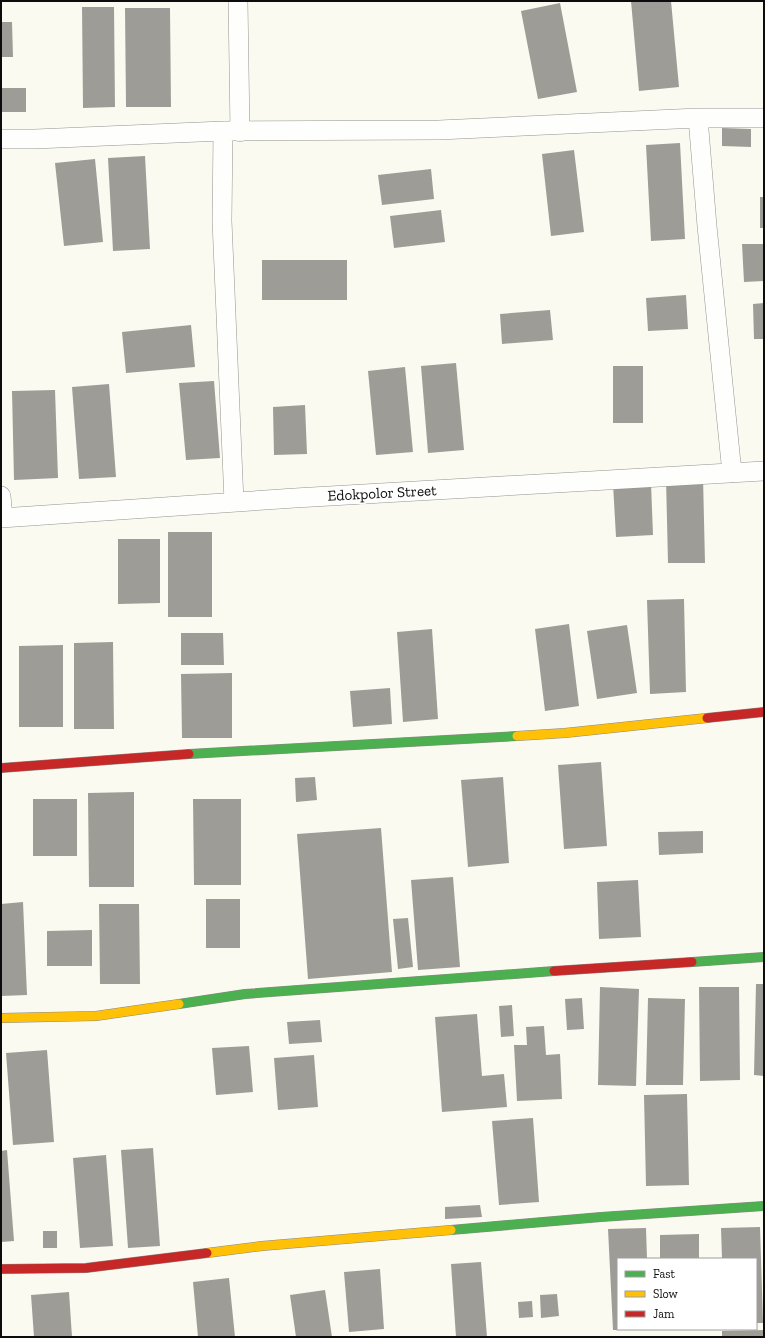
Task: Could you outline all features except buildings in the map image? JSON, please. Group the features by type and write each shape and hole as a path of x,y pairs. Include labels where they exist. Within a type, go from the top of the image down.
{"street":[{"path":"234,502 222,221 232,132 238,1"},
{"path":"698,118 707,226 732,473"},
{"path":"1,139 232,132 440,130 698,118 764,118"},
{"name":"Edokpolor Street","path":"2,518 234,502 764,471"},
{"path":"1,496 2,518"},
{"path":"1,768 192,754 565,732 764,712"},
{"path":"1,1018 96,1016 245,994 467,976 764,957"},
{"path":"1,1269 86,1268 262,1246 593,1218 764,1206"}],"traffic: fast":[{"path":"189,754 517,736"},
{"path":"692,962 764,957"},
{"path":"179,1004 245,994 554,971"},
{"path":"451,1230 601,1217 764,1206"}],"traffic: slow":[{"path":"517,736 565,733 707,718"},
{"path":"1,1018 96,1016 179,1004"},
{"path":"207,1253 262,1246 451,1230"}],"traffic: jam":[{"path":"707,718 764,712"},
{"path":"1,768 189,754"},
{"path":"554,971 692,962"},
{"path":"1,1269 86,1268 207,1253"}]}
